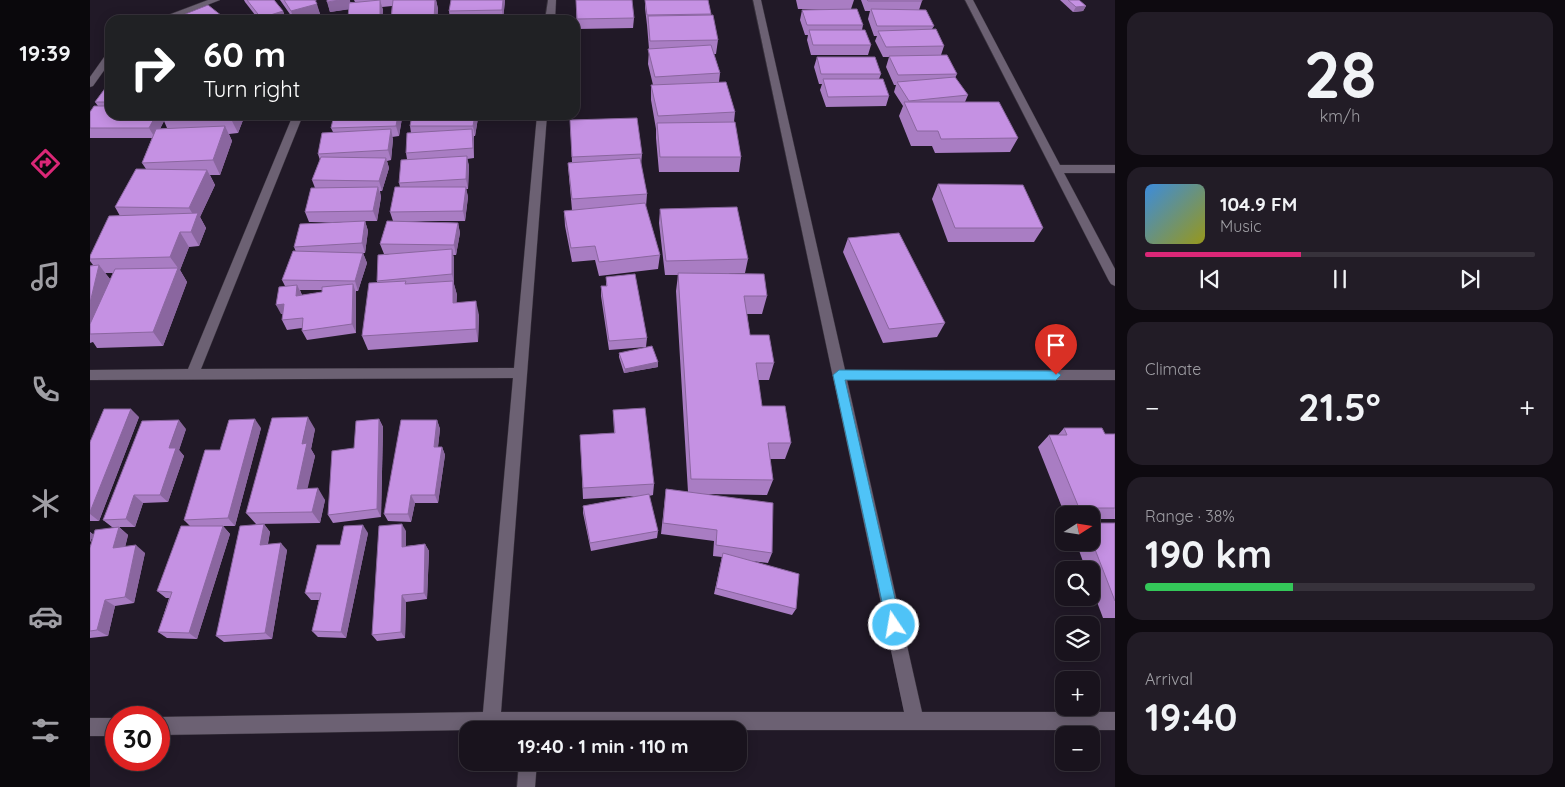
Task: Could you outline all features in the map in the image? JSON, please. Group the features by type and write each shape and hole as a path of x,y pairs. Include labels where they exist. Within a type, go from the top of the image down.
{"street":[{"path":"174,15 216,0"},
{"path":"550,15 552,0"},
{"path":"757,0 915,721"},
{"path":"969,0 1115,281"},
{"path":"90,84 105,62"},
{"path":"192,375 296,120"},
{"path":"491,721 542,120"},
{"path":"1057,169 1115,169"},
{"path":"90,375 520,373"},
{"path":"839,375 1115,375"},
{"path":"170,726 459,721"},
{"path":"747,723 1115,721"},
{"path":"90,727 105,727"},
{"path":"526,787 527,771"}],"building":[{"path":"247,0 274,0 283,11 270,15 259,15"},
{"path":"284,0 315,0 317,4 291,11"},
{"path":"380,0 380,15 348,15 349,3"},
{"path":"393,0 435,0 434,15 392,15"},
{"path":"451,0 503,0 502,10 449,11"},
{"path":"576,0 632,0 634,18 580,19 580,15 577,15"},
{"path":"645,0 708,0 711,14 647,15"},
{"path":"922,0 922,1 868,1"},
{"path":"1068,0 1079,0 1086,6 1076,7"},
{"path":"208,5 221,15 183,15"},
{"path":"857,9 863,25 807,25 802,10"},
{"path":"871,9 926,10 934,26 877,26"},
{"path":"713,15 718,40 650,41 648,16"},
{"path":"936,29 944,46 886,47 878,31"},
{"path":"809,30 865,30 871,45 813,45"},
{"path":"711,45 720,73 655,77 648,49"},
{"path":"947,55 957,74 898,75 889,56"},
{"path":"817,57 875,57 881,74 821,74"},
{"path":"955,77 968,95 909,101 897,82"},
{"path":"823,79 883,79 889,96 828,97"},
{"path":"726,82 735,112 658,116 651,85"},
{"path":"105,88 105,102 95,102"},
{"path":"904,102 999,102 1018,138 941,139 938,131 917,131"},
{"path":"94,106 105,106 105,120 153,120 149,128 90,128 90,112"},
{"path":"637,118 642,154 572,157 570,120"},
{"path":"333,120 397,120 396,126 331,128"},
{"path":"411,120 474,120 473,126 410,126"},
{"path":"735,122 741,157 660,157 657,123"},
{"path":"225,126 213,160 142,163 156,129"},
{"path":"391,129 388,150 318,154 322,133"},
{"path":"472,129 473,148 406,153 407,133"},
{"path":"467,156 466,179 399,183 401,160"},
{"path":"321,157 386,158 379,181 312,180"},
{"path":"640,158 647,194 572,199 568,163"},
{"path":"136,169 207,170 189,208 115,207"},
{"path":"938,184 1023,185 1043,228 955,228"},
{"path":"378,187 373,211 305,212 311,188"},
{"path":"395,187 466,187 463,211 390,212"},
{"path":"645,203 660,255 599,262 595,246 571,248 564,211"},
{"path":"737,207 748,259 666,261 660,209"},
{"path":"198,213 191,232 180,232 170,257 90,259 109,216"},
{"path":"365,221 362,243 294,247 300,224"},
{"path":"387,221 458,223 454,245 380,244"},
{"path":"899,233 945,323 889,329 848,238"},
{"path":"452,249 452,274 377,281 378,255"},
{"path":"293,251 363,253 355,281 282,280"},
{"path":"99,265 90,303 90,266"},
{"path":"178,268 153,332 90,334 90,324 115,269"},
{"path":"678,273 764,274 767,296 744,296 750,335 769,335 774,363 756,363 762,406 785,406 791,443 768,443 773,480 691,479"},
{"path":"635,274 647,338 609,341 601,286 607,286 606,277"},
{"path":"406,281 405,284 453,281 453,303 476,301 476,329 362,336 369,283"},
{"path":"353,284 352,324 302,331 303,318 282,320 284,304 276,305 279,287 297,285 296,296 322,292 322,287"},
{"path":"652,346 658,362 625,369 619,353"},
{"path":"645,408 654,484 583,488 580,435 615,433 613,410"},
{"path":"104,409 131,409 90,512 90,442"},
{"path":"308,417 302,444 307,443 297,489 318,488 312,512 246,513 272,418"},
{"path":"255,419 228,518 184,520 205,450 220,450 229,420"},
{"path":"379,419 377,509 328,515 332,451 354,448 356,421"},
{"path":"179,420 169,448 176,448 160,495 134,495 126,519 103,520 142,421"},
{"path":"401,420 437,420 434,447 442,447 435,495 411,495 408,514 384,514"},
{"path":"1064,428 1102,428 1105,434 1115,434 1115,508 1078,506 1049,435 1067,435"},
{"path":"666,489 773,503 772,553 716,545 717,530 663,523"},
{"path":"649,494 658,531 590,543 583,506"},
{"path":"1100,523 1115,523 1115,601 1100,561 1096,551 1100,551"},
{"path":"264,524 260,545 281,543 265,633 216,636 240,526"},
{"path":"402,524 402,547 425,544 424,593 402,595 401,632 372,635 379,526"},
{"path":"363,525 341,632 312,631 321,593 305,593 317,545 340,545 344,526"},
{"path":"181,526 223,526 189,633 158,632 172,592 157,591"},
{"path":"119,527 113,548 136,545 125,597 105,600 97,630 90,631 90,548 95,530"},
{"path":"723,553 799,574 796,609 716,588"}],"route":[{"path":"894,625 839,375 1056,375"}]}
